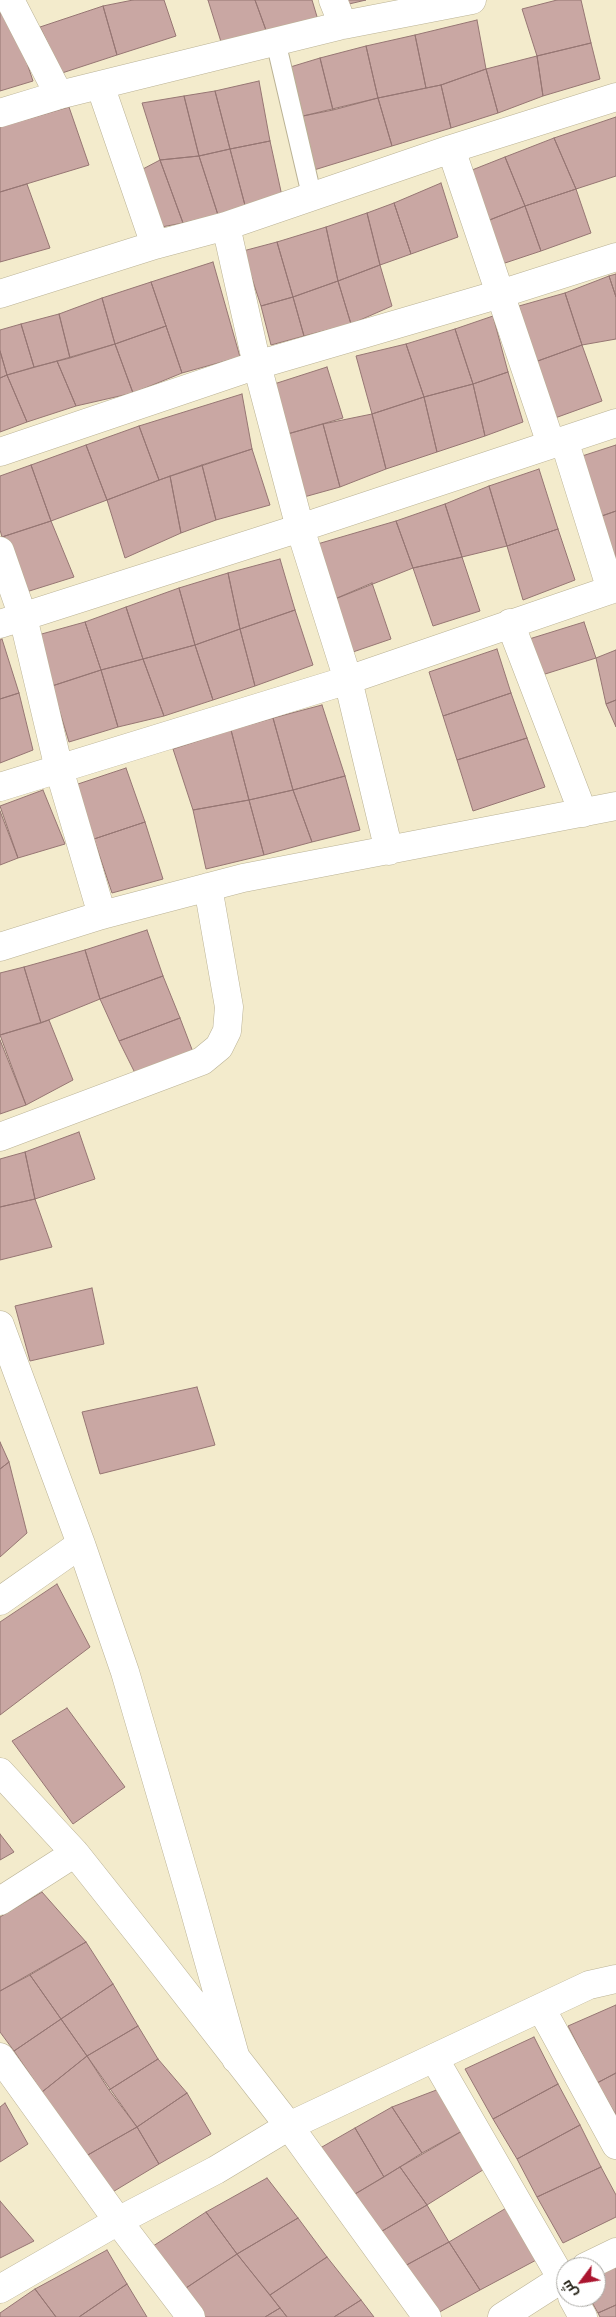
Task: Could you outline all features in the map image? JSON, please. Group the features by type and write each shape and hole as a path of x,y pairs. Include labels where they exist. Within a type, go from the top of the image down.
{"street":[{"path":"10,0 59,95"},
{"path":"333,0 343,25"},
{"path":"0,113 59,95 343,25 472,0"},
{"path":"100,85 155,245"},
{"path":"0,294 155,245 226,226 451,149 616,97"},
{"path":"0,787 348,680 613,589 500,294 451,149"},
{"path":"226,226 257,365 300,528 348,680 389,851"},
{"path":"0,452 257,365 500,294 616,257"},
{"path":"12,620 300,528 616,423"},
{"path":"0,552 12,620 102,915"},
{"path":"510,623 583,813"},
{"path":"0,947 102,915 208,887 616,806"},
{"path":"0,1137 202,1061 220,1047 227,1031 229,1008 208,887"},
{"path":"0,1325 7,1368 81,1544 125,1672 192,1898 236,2059"},
{"path":"0,1601 81,1544"},
{"path":"0,1772 76,1853 290,2126 427,2317"},
{"path":"0,1901 76,1853"},
{"path":"0,2289 118,2221 216,2170 290,2126 589,1985 616,1978"},
{"path":"541,2008 616,2145"},
{"path":"0,2056 118,2221 191,2317"},
{"path":"434,2058 556,2258"},
{"path":"502,2317 556,2288"}],"lane":[{"path":"276,43 312,197"}],"building":[{"path":"0,0 6,0 33,81 0,91"},
{"path":"133,0 164,0 176,36 117,55 103,6"},
{"path":"208,0 255,0 267,33 222,45"},
{"path":"255,0 312,0 318,20 267,33"},
{"path":"347,0 366,0 349,4"},
{"path":"557,0 581,0 591,43 537,56 522,9"},
{"path":"103,6 117,55 62,73 40,27"},
{"path":"477,20 486,69 441,85 426,88 415,35"},
{"path":"415,35 426,88 378,98 366,46"},
{"path":"591,43 600,79 543,96 537,56"},
{"path":"366,46 378,98 333,110 320,58"},
{"path":"537,56 543,96 498,113 486,69"},
{"path":"320,58 333,110 303,116 287,68"},
{"path":"486,69 498,113 451,128 441,85"},
{"path":"259,81 270,141 230,149 215,91"},
{"path":"441,85 451,128 392,146 378,98"},
{"path":"215,91 230,149 199,156 184,96"},
{"path":"184,96 199,156 160,160 142,103"},
{"path":"378,98 392,146 314,170 303,116"},
{"path":"69,107 89,165 0,192 0,127"},
{"path":"616,117 616,176 576,189 554,138"},
{"path":"554,138 576,189 525,206 505,157"},
{"path":"270,141 282,196 246,209 230,149"},
{"path":"230,149 246,209 218,215 199,156"},
{"path":"199,156 218,215 183,223 160,160"},
{"path":"505,157 525,206 487,221 467,172"},
{"path":"160,160 183,223 156,228 141,170"},
{"path":"441,183 458,237 411,254 394,203"},
{"path":"27,184 50,248 0,262 0,192"},
{"path":"576,189 591,233 541,251 525,206"},
{"path":"394,203 411,254 380,265 367,213"},
{"path":"525,206 541,251 502,264 487,221"},
{"path":"367,213 380,265 338,281 326,227"},
{"path":"326,227 338,281 293,297 277,242"},
{"path":"277,242 293,297 261,306 243,251"},
{"path":"213,262 240,357 182,373 151,282"},
{"path":"380,265 392,306 351,324 338,281"},
{"path":"616,274 616,297 609,276"},
{"path":"609,276 616,297 616,339 582,345 565,293"},
{"path":"338,281 351,324 304,336 293,297"},
{"path":"151,282 166,326 115,344 102,298"},
{"path":"565,293 582,345 535,362 519,306"},
{"path":"293,297 304,336 271,345 261,306"},
{"path":"102,298 115,344 70,358 59,314"},
{"path":"59,314 70,358 34,367 21,324"},
{"path":"493,316 508,372 473,384 455,329"},
{"path":"21,324 34,367 7,375 0,351 0,330"},
{"path":"166,326 182,373 133,393 115,344"},
{"path":"455,329 473,384 424,397 406,344"},
{"path":"115,344 133,393 76,406 57,361"},
{"path":"406,344 424,397 372,414 356,356"},
{"path":"582,345 602,401 555,418 535,362"},
{"path":"0,351 7,375 0,378"},
{"path":"57,361 76,406 27,422 7,375"},
{"path":"327,367 343,418 284,435 271,385"},
{"path":"508,372 523,422 485,436 473,384"},
{"path":"7,375 27,422 0,432 0,378"},
{"path":"473,384 485,436 437,452 424,397"},
{"path":"242,394 252,449 159,480 139,426"},
{"path":"424,397 437,452 386,469 372,414"},
{"path":"372,414 386,469 340,487 323,424"},
{"path":"323,424 340,487 304,497 284,435"},
{"path":"139,426 159,480 107,500 86,445"},
{"path":"86,445 107,500 51,521 31,465"},
{"path":"616,445 616,511 596,518 576,458"},
{"path":"252,449 270,505 216,520 202,465"},
{"path":"31,465 51,521 2,537 0,530 0,476"},
{"path":"202,465 216,520 181,533 170,476"},
{"path":"539,469 558,529 507,546 489,486"},
{"path":"170,476 181,533 125,558 107,500"},
{"path":"489,486 507,546 462,557 445,504"},
{"path":"445,504 462,557 413,568 396,521"},
{"path":"616,511 616,567 596,518"},
{"path":"51,521 74,577 23,593 2,537"},
{"path":"396,521 413,568 330,601 314,545"},
{"path":"558,529 575,580 523,600 507,546"},
{"path":"462,557 480,611 433,626 413,568"},
{"path":"280,559 295,610 240,629 228,573"},
{"path":"228,573 240,629 195,645 179,588"},
{"path":"372,583 391,639 347,654 330,601"},
{"path":"179,588 195,645 143,659 126,607"},
{"path":"126,607 143,659 101,670 85,622"},
{"path":"295,610 313,665 255,686 240,629"},
{"path":"85,622 101,670 52,686 38,635"},
{"path":"584,622 596,658 542,675 526,640"},
{"path":"240,629 255,686 213,700 195,645"},
{"path":"2,639 19,693 0,699 0,640"},
{"path":"195,645 213,700 164,716 143,659"},
{"path":"497,649 511,693 443,716 429,672"},
{"path":"616,650 616,700 606,704 596,658"},
{"path":"143,659 164,716 118,727 101,670"},
{"path":"101,670 118,727 69,742 52,686"},
{"path":"19,693 33,750 0,763 0,699"},
{"path":"511,693 527,738 457,760 443,716"},
{"path":"616,700 616,727 606,704"},
{"path":"322,705 345,776 293,790 273,718"},
{"path":"273,718 293,790 249,800 231,730"},
{"path":"231,730 249,800 193,810 173,749"},
{"path":"527,738 545,787 473,811 457,760"},
{"path":"126,768 145,822 94,839 75,785"},
{"path":"345,776 360,830 312,842 293,790"},
{"path":"43,790 65,844 18,858 0,806"},
{"path":"293,790 312,842 264,855 249,800"},
{"path":"249,800 264,855 206,869 193,810"},
{"path":"0,811 18,858 0,865"},
{"path":"145,822 163,879 112,893 94,839"},
{"path":"147,930 163,976 100,999 85,950"},
{"path":"85,950 100,999 41,1023 24,967"},
{"path":"24,967 41,1023 0,1035 0,973"},
{"path":"163,976 180,1018 119,1041 100,999"},
{"path":"180,1018 193,1052 136,1075 119,1041"},
{"path":"49,1020 73,1080 26,1105 0,1035"},
{"path":"0,1040 26,1105 0,1114"},
{"path":"79,1132 95,1179 35,1199 25,1152"},
{"path":"25,1152 35,1199 0,1207 0,1159"},
{"path":"35,1199 52,1247 0,1260 0,1207"},
{"path":"92,1288 104,1344 30,1361 15,1306"},
{"path":"197,1387 215,1445 100,1474 82,1412"},
{"path":"0,1442 9,1462 0,1469"},
{"path":"9,1462 27,1533 0,1557 0,1469"},
{"path":"57,1584 90,1647 0,1715 0,1622"},
{"path":"67,1708 125,1787 73,1824 12,1741"},
{"path":"0,1834 14,1852 0,1860"},
{"path":"42,1892 86,1942 0,1991 0,1917"},
{"path":"86,1942 113,1984 61,2019 30,1975"},
{"path":"30,1975 61,2019 14,2051 0,2032 0,1991"},
{"path":"113,1984 138,2026 87,2056 61,2019"},
{"path":"616,2005 616,2073 597,2083 568,2026"},
{"path":"61,2019 87,2056 42,2092 14,2051"},
{"path":"138,2026 158,2059 109,2090 87,2056"},
{"path":"534,2037 558,2084 493,2119 465,2069"},
{"path":"87,2056 137,2127 86,2156 42,2092"},
{"path":"158,2059 187,2093 137,2127 109,2090"},
{"path":"616,2073 616,2115 597,2083"},
{"path":"558,2084 580,2125 517,2159 493,2119"},
{"path":"439,2089 464,2130 422,2153 392,2107"},
{"path":"187,2093 211,2134 159,2164 137,2127"},
{"path":"5,2103 28,2144 0,2162 0,2107"},
{"path":"392,2107 422,2153 384,2177 355,2128"},
{"path":"580,2125 601,2167 537,2197 517,2159"},
{"path":"137,2127 159,2164 111,2193 86,2156"},
{"path":"355,2128 384,2177 350,2197 315,2151"},
{"path":"464,2130 486,2168 427,2205 400,2167"},
{"path":"400,2167 427,2205 377,2234 350,2197"},
{"path":"601,2167 616,2195 616,2217 563,2243 537,2197"},
{"path":"267,2178 298,2218 237,2254 206,2212"},
{"path":"0,2201 34,2241 0,2258"},
{"path":"427,2205 449,2242 401,2268 377,2234"},
{"path":"508,2207 540,2258 480,2290 449,2242"},
{"path":"206,2212 237,2254 180,2292 150,2248"},
{"path":"298,2218 327,2257 270,2295 237,2254"},
{"path":"449,2242 480,2290 434,2315 401,2268"},
{"path":"107,2250 127,2284 79,2317 56,2317 35,2289"},
{"path":"237,2254 280,2308 265,2317 198,2317 180,2292"},
{"path":"327,2257 361,2300 334,2317 287,2317 270,2295"},
{"path":"616,2262 616,2305 598,2313 595,2307 606,2307 606,2267"},
{"path":"127,2284 147,2317 79,2317"},
{"path":"35,2289 56,2317 0,2317 0,2313"},
{"path":"361,2300 374,2317 334,2317"},
{"path":"616,2305 616,2317 600,2317 598,2313"},
{"path":"280,2308 287,2317 265,2317"}]}
